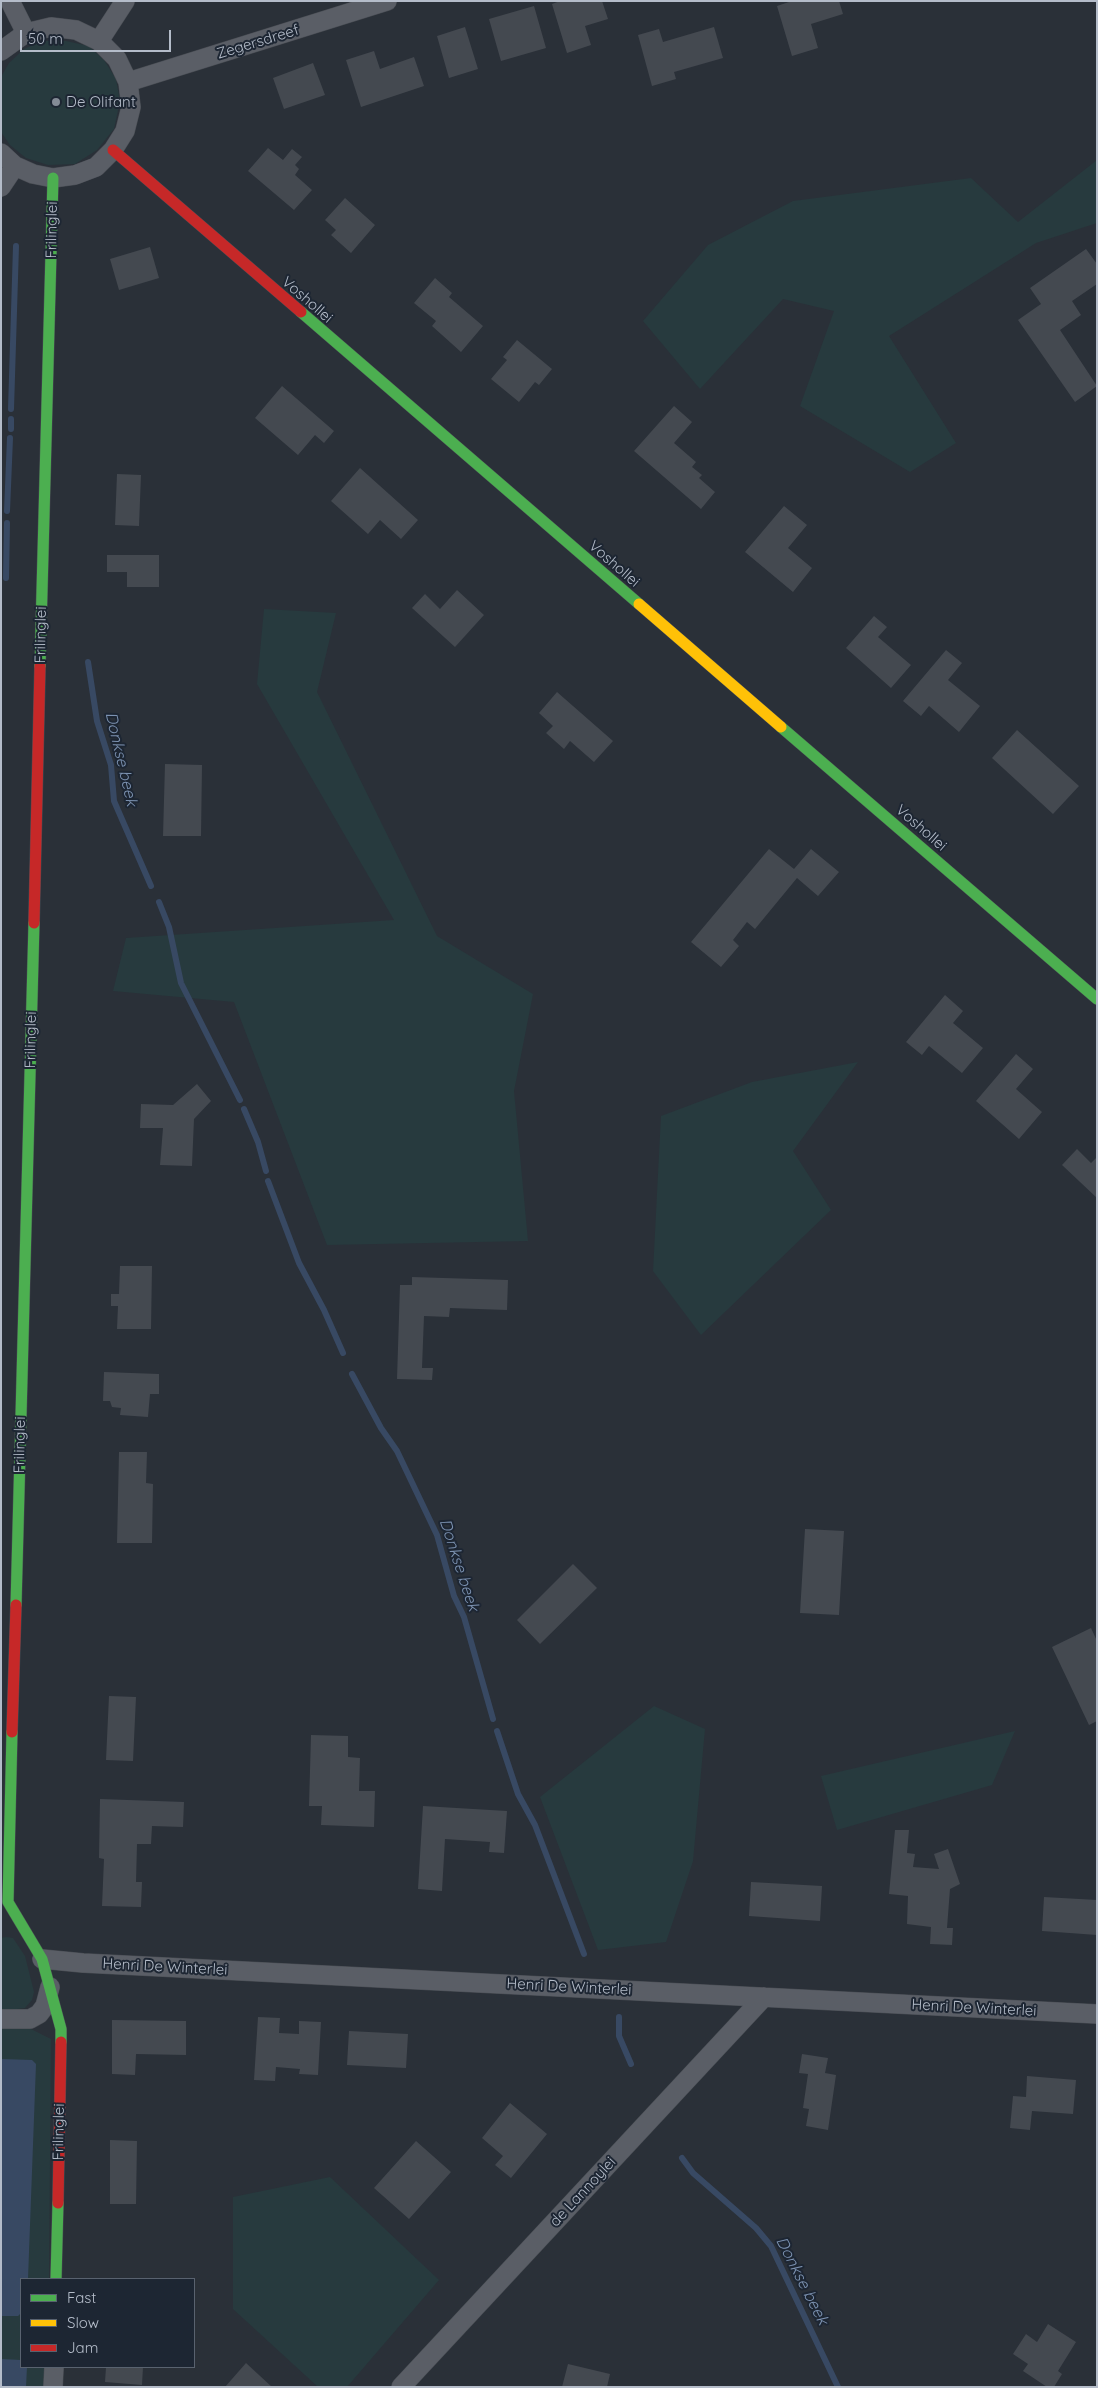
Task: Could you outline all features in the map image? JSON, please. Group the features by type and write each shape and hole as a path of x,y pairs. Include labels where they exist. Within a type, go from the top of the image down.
{"street":[{"path":"10,1 26,33"},
{"path":"99,41 125,1"},
{"name":"Zegersdreef","path":"128,82 387,1"},
{"path":"1,52 26,33 51,27 76,30 99,41 117,59 128,82 131,107 126,131 113,150 96,167 75,176 53,178 33,174 8,159 1,187"},
{"name":"Voshollei","path":"113,150 1097,999"},
{"name":"Frilinglei","path":"53,178 5,1908 42,1959 61,2029 56,2278"},
{"name":"Henri De Winterlei","path":"42,1959 83,1963 1097,2014"},
{"path":"1,2019 30,2019 39,2014 45,2006 50,1986"},
{"name":"de Lannoylei","path":"401,2387 764,1997"},
{"path":"53,2387 54,2368"}],"green space":[{"path":"42,41 66,41 89,46 104,60 116,79 120,101 114,129 97,150 75,164 48,165 26,158 10,145 1,132 1,77 9,63 24,49"},
{"path":"1097,160 1097,223 1036,243 889,336 956,443 910,472 800,406 834,311 783,299 700,389 643,321 708,245 793,201 971,178 1018,222"},
{"path":"264,609 336,613 317,692 437,936 533,994 514,1091 528,1241 327,1245 234,1002 113,991 126,938 394,920 257,684"},
{"path":"858,1062 793,1151 831,1210 701,1335 653,1271 661,1116 752,1082"},
{"path":"654,1706 705,1729 693,1861 666,1942 598,1950 540,1797"},
{"path":"1015,1731 992,1785 837,1830 821,1776"},
{"path":"1,1938 13,1938 25,1956 34,1992 32,2000 25,2008 1,2011"},
{"path":"1,2028 31,2029 51,2039 49,2278 20,2278 20,2368 46,2368 46,2387 1,2387"},
{"path":"330,2177 439,2280 347,2387 318,2387 233,2309 233,2197"}],"water":[{"path":"1,2059 32,2060 36,2064 28,2278 20,2278 20,2314 18,2316 1,2316"},
{"path":"1,2359 20,2360 20,2368 27,2368 26,2387 1,2387"}],"building":[{"path":"560,1 602,1 608,19 585,26 591,45 567,53 552,4"},
{"path":"792,1 839,1 843,14 811,24 818,48 792,56 777,6"},
{"path":"534,6 546,48 501,61 489,19"},
{"path":"465,27 478,69 449,78 437,36"},
{"path":"714,27 723,58 674,72 676,79 652,86 638,35 659,29 663,42"},
{"path":"374,51 380,69 414,57 424,86 361,107 346,60"},
{"path":"313,63 325,95 284,109 273,78"},
{"path":"268,148 283,160 292,149 302,157 295,165 299,169 295,175 312,190 294,210 248,171"},
{"path":"345,198 375,225 351,253 331,235 336,230 325,220"},
{"path":"150,247 159,278 119,290 110,259"},
{"path":"1086,249 1097,264 1097,284 1072,301 1081,315 1060,330 1097,386 1075,402 1018,320 1041,304 1030,288"},
{"path":"435,278 452,293 449,297 483,326 461,352 432,326 436,321 414,303"},
{"path":"517,340 552,369 539,385 535,382 519,402 491,379 507,360 503,357"},
{"path":"282,386 334,431 324,443 315,435 298,455 255,418"},
{"path":"674,406 692,422 674,443 696,462 692,467 702,475 699,478 715,492 701,509 634,451"},
{"path":"360,468 418,520 401,539 380,520 368,534 331,501"},
{"path":"117,474 141,475 139,526 115,525"},
{"path":"784,506 807,525 788,548 812,568 793,592 745,552"},
{"path":"107,555 159,555 159,587 127,587 127,572 107,572"},
{"path":"457,590 484,615 455,647 412,608 425,594 440,609"},
{"path":"874,616 887,627 878,637 911,665 891,688 846,648"},
{"path":"946,650 962,663 948,680 980,706 959,732 929,706 921,716 903,701"},
{"path":"557,692 613,741 594,762 570,741 564,749 546,733 553,726 539,713"},
{"path":"1017,730 1079,786 1053,814 992,758"},
{"path":"165,764 202,765 201,836 163,836"},
{"path":"769,849 794,869 811,849 839,872 818,896 797,878 755,929 747,922 733,940 739,946 721,967 691,942"},
{"path":"945,995 963,1011 953,1023 983,1048 962,1073 929,1046 922,1055 906,1042"},
{"path":"1016,1054 1033,1069 1016,1089 1042,1112 1019,1139 976,1101"},
{"path":"197,1084 211,1101 194,1119 192,1166 160,1165 163,1128 140,1128 141,1104 173,1105"},
{"path":"1077,1149 1091,1163 1097,1157 1097,1198 1062,1165"},
{"path":"120,1266 152,1266 151,1329 117,1329 118,1306 111,1306 111,1294 119,1294"},
{"path":"412,1277 508,1280 507,1310 450,1308 449,1317 424,1316 422,1368 433,1368 432,1380 397,1379 400,1285 412,1285"},
{"path":"104,1372 159,1374 159,1394 150,1394 148,1417 120,1415 121,1408 112,1407 110,1401 103,1401"},
{"path":"119,1452 147,1452 146,1483 153,1484 152,1543 117,1543"},
{"path":"805,1529 844,1531 839,1615 800,1613"},
{"path":"573,1564 597,1588 540,1644 517,1620"},
{"path":"1091,1628 1097,1641 1097,1721 1089,1725 1052,1647"},
{"path":"109,1696 136,1697 133,1761 106,1760"},
{"path":"311,1735 348,1736 348,1757 360,1758 359,1791 375,1791 374,1827 321,1825 322,1806 309,1806"},
{"path":"100,1799 184,1802 183,1827 152,1826 151,1844 137,1844 136,1882 142,1882 141,1907 102,1906 104,1859 99,1858"},
{"path":"423,1806 507,1811 504,1853 489,1852 490,1842 445,1839 442,1891 418,1889"},
{"path":"895,1830 909,1830 907,1853 915,1854 913,1867 939,1869 934,1854 948,1849 960,1884 950,1889 947,1928 953,1928 952,1945 930,1944 931,1927 907,1924 908,1896 889,1894"},
{"path":"751,1882 822,1886 820,1921 749,1916"},
{"path":"1044,1897 1097,1900 1097,1935 1042,1931"},
{"path":"258,2017 280,2018 279,2033 299,2034 299,2021 321,2022 318,2075 299,2074 300,2069 276,2067 275,2081 254,2080"},
{"path":"112,2020 186,2021 186,2055 136,2054 135,2075 112,2074"},
{"path":"349,2031 408,2034 406,2068 347,2065"},
{"path":"802,2054 828,2058 825,2073 836,2075 828,2130 806,2126 809,2109 803,2108 808,2074 799,2073"},
{"path":"1027,2076 1076,2080 1073,2114 1032,2111 1030,2130 1010,2128 1013,2096 1026,2097"},
{"path":"510,2103 547,2134 511,2178 495,2165 503,2156 482,2138"},
{"path":"110,2140 137,2141 136,2204 110,2204"},
{"path":"416,2141 451,2172 409,2219 374,2188"},
{"path":"1048,2324 1076,2342 1058,2371 1062,2374 1054,2387 1047,2387 1023,2371 1028,2364 1013,2354 1026,2334 1037,2342"},
{"path":"246,2363 272,2387 225,2387"},
{"path":"568,2364 610,2374 607,2387 562,2387"},
{"path":"106,2368 143,2368 142,2385 105,2382"}],"waterway":[{"name":"Donkse beek","path":"11,409 16,246"},
{"name":"Donkse beek","path":"11,419 11,429"},
{"name":"Donkse beek","path":"7,511 10,438"},
{"name":"Donkse beek","path":"6,578 7,523"},
{"name":"Donkse beek","path":"88,662 97,721 111,765 114,801 151,886"},
{"name":"Donkse beek","path":"159,902 169,927 181,983 240,1100"},
{"name":"Donkse beek","path":"244,1109 258,1142 266,1171"},
{"name":"Donkse beek","path":"268,1181 299,1263 324,1310 343,1353"},
{"name":"Donkse beek","path":"352,1374 381,1428 397,1451 437,1535 454,1596 464,1617 493,1719"},
{"name":"Donkse beek","path":"497,1731 518,1794 535,1825 584,1954"},
{"name":"Donkse beek","path":"619,2017 619,2036 631,2064"},
{"name":"Donkse beek","path":"682,2158 693,2173 756,2228 771,2246 838,2387"}],"traffic: fast":[{"path":"40,666 53,178"},
{"path":"301,312 639,604"},
{"path":"781,727 1097,999"},
{"path":"16,1605 34,923"},
{"path":"12,1732 8,1902 42,1959 61,2029 61,2042"},
{"path":"56,2278 58,2203"}],"traffic: slow":[{"path":"639,604 781,727"}],"traffic: jam":[{"path":"113,150 301,312"},
{"path":"34,923 40,666"},
{"path":"12,1732 16,1605"},
{"path":"58,2203 61,2042"}],"place":[{"name":"De Olifant","path":"56,102"}]}
